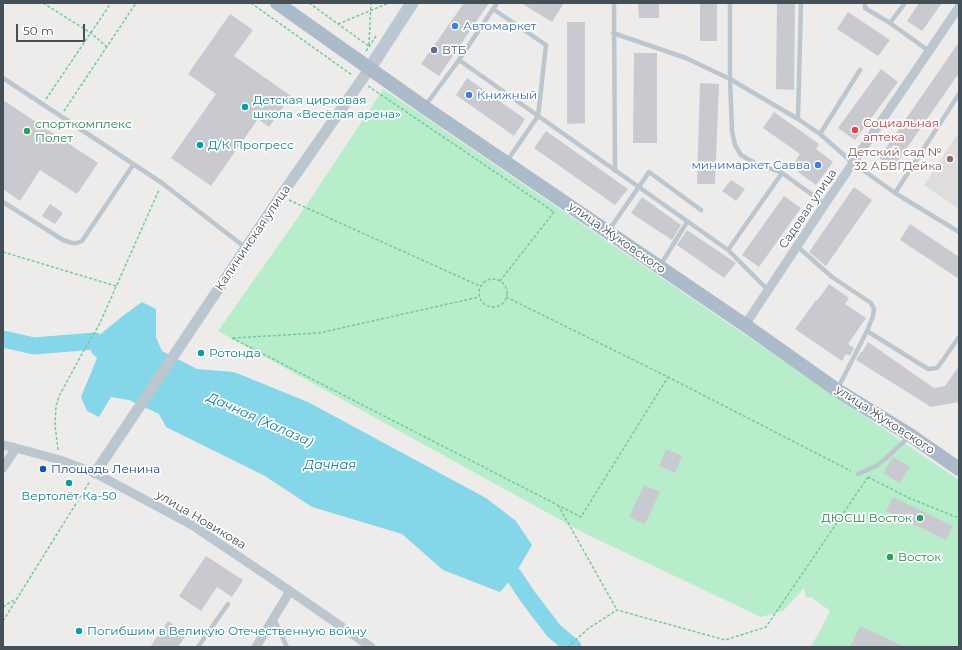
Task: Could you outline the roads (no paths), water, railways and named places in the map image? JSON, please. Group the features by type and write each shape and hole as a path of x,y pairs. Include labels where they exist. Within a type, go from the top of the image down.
{"main road":[{"name":"улица Жуковского","path":"278,3 424,107 745,325 837,390 910,435 959,469"},
{"name":"Калининская улица","path":"365,65 374,50 412,3"}],"street":[{"name":"Садовая улица","path":"745,325 959,7"},
{"name":"Калининская улица","path":"95,473 280,196 360,81 365,65"},
{"name":"улица Новикова","path":"3,445 60,460 95,473 192,525 371,647"},
{"path":"3,468 16,448"},
{"path":"256,647 290,591"}],"lane":[{"path":"424,107 459,60 497,3"},
{"path":"614,3 615,171"},
{"path":"730,3 730,79 732,131 735,145 742,155 753,162 782,173 825,204"},
{"path":"798,119 801,3"},
{"path":"865,3 865,8 890,23 930,51"},
{"path":"890,23 905,3"},
{"path":"493,9 546,45 538,116 506,162"},
{"path":"613,32 686,58 730,79 798,119 820,134 853,163 895,193 959,232"},
{"path":"459,60 728,250 768,290"},
{"path":"820,134 860,70"},
{"path":"3,78 162,183 246,248"},
{"path":"895,193 959,94"},
{"path":"3,202 63,240 72,243 82,242 133,165"},
{"path":"608,232 649,172 701,210"},
{"path":"728,250 782,173"},
{"path":"659,267 688,222"},
{"path":"797,246 832,277 871,303 874,309 867,331 837,390"},
{"path":"867,331 928,369 937,368 959,336"},
{"path":"858,474 876,466 910,435"},
{"path":"198,647 228,604"},
{"path":"274,619 288,647"}],"water":[{"name":"Дачная","path":"142,302 156,309 156,337 162,351 197,369 234,372 308,402 486,498 516,521 532,545 514,576 500,592 443,570 402,534 312,507 265,476 166,427 159,414 129,400 111,397 99,417 87,411 81,397 97,358 91,352 95,341 103,332"}],"waterway":[{"name":"Дачная","path":"3,339 34,346 95,341 114,353"},
{"name":"Дачная (Халаза)","path":"493,568 514,576 554,631 573,647"}],"place":[{"name":"Автомаркет","path":"455,26"},
{"name":"ВТБ","path":"434,50"},
{"name":"Книжный","path":"469,95"},
{"name":"Детская цирковая школа «Весёлая арена»","path":"245,107"},
{"name":"Социальная аптека","path":"855,130"},
{"name":"спорткомплекс Полет","path":"27,131"},
{"name":"Д/К Прогресс","path":"200,145"},
{"name":"Детский сад № 32 АБВГДейка","path":"950,159"},
{"name":"минимаркет Савва","path":"818,165"},
{"name":"Ротонда","path":"201,353"},
{"name":"Площадь Ленина","path":"43,469"},
{"name":"Вертолёт Ка-50","path":"69,483"},
{"name":"ДЮСШ Восток","path":"920,518"},
{"name":"Восток","path":"890,557"},
{"name":"Погибшим в Великую Отечественную войну","path":"79,631"}]}
